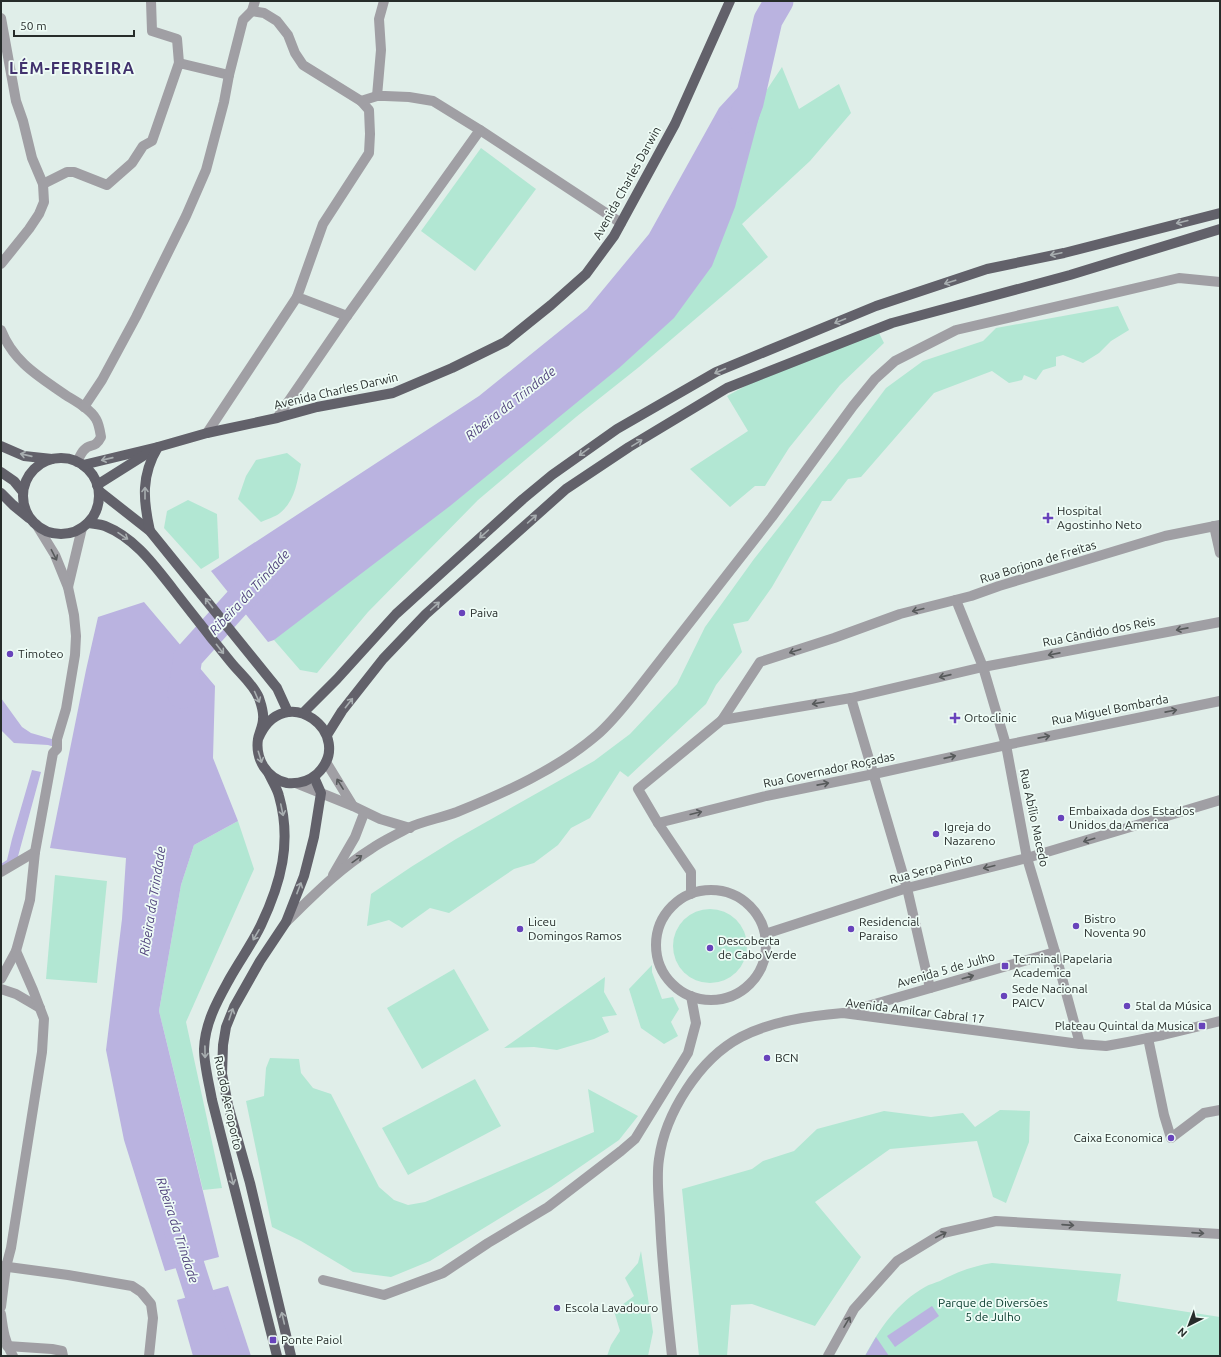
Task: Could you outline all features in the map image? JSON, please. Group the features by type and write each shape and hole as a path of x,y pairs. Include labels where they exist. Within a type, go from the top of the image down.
{"main road":[{"name":"Avenida Charles Darwin","path":"158,447 208,433 277,418 317,407 393,393 452,368 505,342 551,305 586,274 614,236 675,124 730,1"},
{"path":"303,713 337,679 396,614 523,499 617,429 716,372 876,306 987,269 1064,253 1220,213"},
{"path":"327,735 342,711 383,659 421,620 566,489 629,447 727,388 892,323 1070,275 1220,229"},
{"path":"1,446 24,456 54,459"},
{"path":"34,522 25,507 24,492 30,474 36,467 54,459 62,458 80,463 158,447"},
{"path":"98,488 158,447"},
{"path":"150,531 146,513 145,485 151,458 158,447"},
{"path":"1,493 46,531 58,534 71,533 85,526 95,514 98,503 98,488 94,477 80,463"},
{"path":"1,472 14,481 24,492"},
{"path":"98,488 150,531 276,688 288,712"},
{"path":"85,526 105,526 123,536 140,549 234,666 252,686 259,698 263,719 258,739 257,748 259,758 269,774 286,782 296,783 305,781 314,777 321,770 329,753 327,735 321,725 313,718 303,713 288,712 278,715 269,721 262,729 258,739"},
{"name":"Rua do Aeroporto","path":"269,774 279,795 286,831 284,858 272,900 261,926 235,969 212,1012 208,1024 204,1048 212,1100 277,1356"},
{"path":"314,777 321,793"},
{"name":"Rua do Aeroporto","path":"291,1356 250,1183 228,1105 222,1074 223,1046 226,1027 234,1007 260,961 286,922 304,876 314,837 321,793"}],"street":[{"path":"43,184 67,172 74,172 108,185 132,163 143,146 152,140 178,63 177,39 152,31 151,1"},
{"path":"377,96 380,50 379,19 384,1"},
{"path":"84,407 102,380 132,324 189,210 206,170 244,20 254,6 277,21 288,35 295,53 303,65 361,101 369,110 369,153 323,224 297,297 208,433"},
{"path":"1,18 16,101 23,121 32,158 43,184 44,202 39,214 1,264"},
{"path":"178,63 229,75"},
{"path":"361,101 377,96 409,97 433,101 480,130 621,223"},
{"path":"277,418 347,316 480,130"},
{"path":"286,922 328,882 371,848 410,828 452,814 499,795 544,772 597,735 638,689 772,517 853,406 875,379 895,361 956,330 1179,278 1220,282"},
{"path":"297,297 347,316"},
{"path":"1,330 6,343 15,356 31,371 84,407 96,419 100,428 101,437 96,445 82,451 80,463"},
{"path":"1,979 16,951 30,900 35,852 53,753 57,748 66,708 75,655 76,636 74,615 68,587 55,556 34,522"},
{"path":"68,587 85,526"},
{"path":"1217,526 1220,552"},
{"name":"Rua Borjona de Freitas","path":"722,720 760,662 834,638 900,614 956,600 1165,536 1217,526"},
{"name":"Rua Abílio Macedo","path":"956,600 983,667 1006,745 1027,858 1080,1044"},
{"name":"Rua Cândido dos Reis","path":"722,720 851,698 983,667 1220,622"},
{"path":"851,698 907,888 930,988"},
{"name":"Rua Miguel Bombarda","path":"1006,745 1220,701"},
{"path":"691,894 691,872 658,823 638,789 722,720"},
{"name":"Rua Governador Roçadas","path":"658,823 766,796 1006,745"},
{"path":"326,762 353,806"},
{"path":"296,783 353,806 380,819 410,828"},
{"name":"Rua Serpa Pinto","path":"765,934 907,888 1027,858 1220,800"},
{"path":"328,882 355,837 365,813"},
{"path":"1,872 35,852"},
{"path":"714,891 728,893 737,897 751,908 762,924 765,934 766,952 756,977 744,989 730,997 707,1000 691,996 675,987 663,972 659,964 656,945 659,927 668,911 675,904 691,894 714,891"},
{"path":"1,1307 3,1267 11,1248 42,1052 44,1019 16,951"},
{"name":"Avenida 5 de Julho","path":"844,1014 1055,952"},
{"path":"1,989 16,994 40,1008"},
{"path":"323,1280 384,1294 443,1273 488,1243 548,1207 621,1151 635,1139 688,1053 696,1023 691,996"},
{"name":"Avenida Amilcar Cabral 17","path":"672,1356 662,1252 657,1181 658,1160 663,1140 680,1099 694,1079 721,1050 740,1038 763,1028 791,1020 820,1015 844,1014 1106,1046 1164,1035 1220,1021"},
{"path":"1148,1038 1164,1115 1171,1138 1204,1113 1220,1110"},
{"path":"828,1356 854,1309 898,1262 943,1233 996,1221 1220,1234"},
{"path":"3,1267 68,1275 132,1286 142,1292 151,1304 153,1318 149,1356"},
{"path":"1,1314 7,1346 14,1356"},
{"path":"7,1346 57,1350 62,1351 63,1356"}],"green space":[{"path":"782,67 799,109 839,84 851,113 810,161 742,224 768,257 639,367 576,417 478,500 368,612 317,673 300,670 274,640 328,574 726,217 766,91"},
{"path":"481,148 536,189 475,271 421,231"},
{"path":"1118,306 1129,330 1111,341 1099,353 1083,363 1063,355 1056,357 1056,366 1043,370 1036,380 1024,375 1022,380 1009,383 992,371 934,393 861,477 848,479 831,501 822,501 772,587 748,621 733,624 742,652 716,685 706,704 628,777 620,771 590,818 571,828 558,845 534,863 514,869 449,913 430,908 402,928 389,920 367,926 371,894 456,839 594,761 630,734 677,684 705,627 754,559 886,388 923,361 983,341 996,328"},
{"path":"878,331 884,343 840,385 789,448 765,486 755,486 730,507 690,469 748,431 727,396 800,356"},
{"path":"287,453 301,464 295,491 289,503 280,513 261,522 238,499 246,476 256,460"},
{"path":"188,500 217,514 219,558 201,569 164,528 167,511"},
{"path":"238,821 254,869 186,1022 222,1188 203,1190 159,1011 181,885 194,845"},
{"path":"55,875 107,881 97,983 46,979"},
{"path":"703,909 717,909 731,915 741,925 747,939 745,960 741,967 731,977 717,983 703,983 689,977 679,967 673,953 673,939 679,925 689,915"},
{"path":"652,965 652,972 662,999 673,997 679,1009 671,1022 678,1036 664,1044 641,1028 629,989"},
{"path":"454,969 489,1030 422,1069 387,1008"},
{"path":"605,977 604,992 617,1015 602,1017 609,1032 594,1039 557,1050 534,1047 504,1048"},
{"path":"270,1058 299,1059 301,1073 313,1088 331,1094 379,1187 394,1200 408,1205 425,1202 594,1132 588,1089 638,1116 619,1140 551,1187 430,1261 391,1277 353,1272 301,1241 272,1227 246,1101 264,1096 266,1068"},
{"path":"475,1079 501,1126 408,1175 382,1128"},
{"path":"1000,1110 1030,1111 1029,1142 1006,1203 993,1197 977,1141 890,1149 815,1202 861,1257 815,1326 752,1304 731,1305 727,1356 699,1356 682,1189 752,1169 763,1161 794,1151 817,1129 884,1111 931,1117 963,1113 975,1127"},
{"path":"641,1251 653,1332 648,1356 607,1356 611,1345 620,1331 614,1311 634,1296 625,1278 638,1263"},
{"name":"Parque de Diversões 5 de Julho","path":"992,1263 1121,1274 1117,1301 1220,1317 1220,1356 865,1356 876,1336 890,1317 915,1293 959,1272"}],"water":[{"path":"766,79 766,91 735,207 712,266 674,318 619,368 450,506 274,640 268,642 211,571 479,396 587,309 649,234 719,108 742,83"},
{"path":"144,602 215,686 213,758 238,821 194,845 181,885 159,1011 219,1257 165,1271 124,1140 106,1050 122,919 126,858 50,848 98,617"},
{"path":"1,698 22,727 31,733 62,742 61,749 48,745 14,743 1,730"},
{"path":"32,770 41,772 17,860 1,874 1,864 7,860"},
{"path":"228,1286 251,1356 193,1356 177,1300"},
{"path":"932,1306 939,1316 895,1347 887,1336"},
{"path":"876,1337 889,1356 865,1356"}],"waterway":[{"name":"Ribeira da Trindade","path":"743,119 749,103 768,20 779,1"},
{"name":"Ribeira da Trindade","path":"182,694 188,657 263,574"},
{"name":"Ribeira da Trindade","path":"178,1228 219,1356"}],"place":[{"name":"Hospital Agostinho Neto","path":"1048,518"},
{"name":"Paiva","path":"462,613"},
{"name":"Timoteo","path":"10,654"},
{"name":"Ortoclinic","path":"955,718"},
{"name":"Embaixada dos Estados Unidos da America","path":"1061,818"},
{"name":"Igreja do Nazareno","path":"936,834"},
{"name":"Bistro Noventa 90","path":"1076,926"},
{"name":"Liceu Domingos Ramos","path":"520,929"},
{"name":"Residencial Paraiso","path":"851,929"},
{"name":"Descoberta de Cabo Verde","path":"710,948"},
{"name":"Terminal Papelaria Academica","path":"1005,966"},
{"name":"Sede Nacional PAICV","path":"1004,996"},
{"name":"5tal da Música","path":"1127,1006"},
{"name":"Plateau Quintal da Musica","path":"1202,1026"},
{"name":"BCN","path":"767,1058"},
{"name":"Caixa Economica","path":"1171,1138"},
{"name":"Escola Lavadouro","path":"557,1308"},
{"name":"Ponte Paiol","path":"273,1340"}],"district":[{"name":"LÉM-FERREIRA","path":"72,68"}]}
